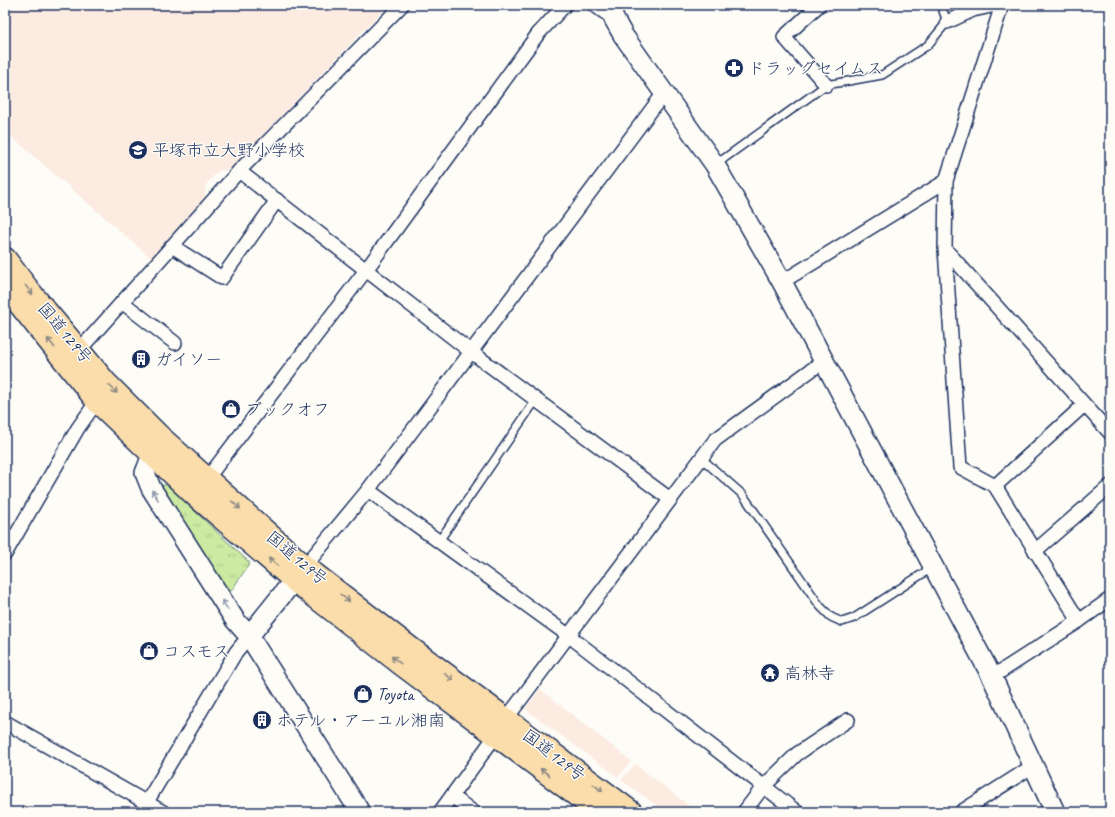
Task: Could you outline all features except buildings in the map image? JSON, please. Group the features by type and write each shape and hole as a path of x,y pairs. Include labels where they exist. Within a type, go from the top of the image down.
{"highway":[{"name":"国道129号","path":"5,259 30,292 73,357 97,401 152,455 200,486"},
{"name":"国道129号","path":"5,286 73,357 106,382 153,431 200,486 299,574 501,727 599,812"},
{"name":"国道129号","path":"501,727 631,812"}],"street":[{"path":"73,357 239,171 402,5"},
{"path":"200,486 366,270 538,34 565,5"},
{"path":"594,5 612,12 623,35 715,165 782,282 825,360 992,677 1055,812"},
{"path":"819,5 784,37 826,86"},
{"path":"947,22 973,10 996,5"},
{"path":"1002,5 946,181 945,249 960,467 994,486 1079,622"},
{"path":"144,807 236,652 368,490 470,351 664,93"},
{"path":"239,171 470,351 670,499"},
{"path":"782,282 946,181"},
{"path":"172,246 222,278 277,200"},
{"path":"945,249 1110,433"},
{"path":"122,302 175,343"},
{"path":"440,812 568,636 714,440 825,360"},
{"path":"5,554 78,428 97,401"},
{"path":"994,486 1084,405"},
{"path":"152,455 145,473 150,488 235,620 248,636 360,812"},
{"path":"1035,551 1110,486"},
{"path":"368,490 568,636 797,812"},
{"path":"992,677 1079,622 1110,599"},
{"path":"744,812 763,786 797,754 848,720"},
{"path":"5,722 144,807 163,812"},
{"path":"961,812 1033,766"},
{"path":"452,796 473,812"}],"lane":[{"path":"715,165 826,86 882,75 928,46 947,22 941,5"},
{"path":"439,541 536,400"},
{"path":"701,458 743,495 820,606 831,617 842,622 854,618 933,567"}],"shaded area":[{"name":"平塚市立大野小学校","path":"5,5 388,5 230,169 219,170 205,186 205,197 151,258 5,131"},
{"path":"540,689 631,761 618,777 525,709"},
{"path":"635,764 697,812 666,812 621,780"}],"green space":[{"path":"167,485 250,563 227,597 160,487"}],"place":[{"name":"ドラッグセイムス","path":"734,68"},
{"name":"平塚市立大野小学校","path":"138,150"},
{"name":"ガイソー","path":"141,359"},
{"name":"ブックオフ","path":"231,409"},
{"name":"コスモス","path":"149,651"},
{"name":"高林寺","path":"770,673"},
{"name":"Toyota","path":"363,694"},
{"name":"ホテル・アーユル湘南","path":"262,720"}]}
